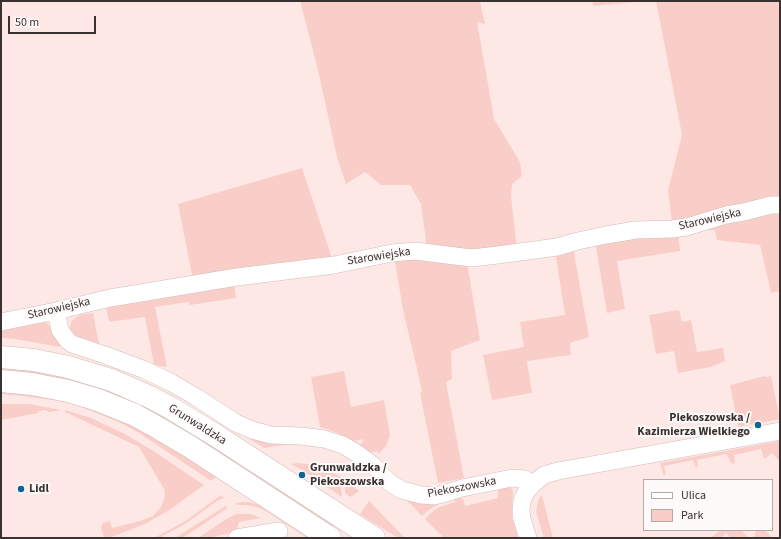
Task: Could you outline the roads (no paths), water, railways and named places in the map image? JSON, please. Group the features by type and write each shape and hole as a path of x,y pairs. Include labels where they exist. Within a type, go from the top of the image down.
{"main road":[{"name":"Grunwaldzka","path":"1,357 34,360 68,366 105,377 146,394 212,433 374,538"},
{"name":"Grunwaldzka","path":"1,381 32,384 68,391 98,400 134,415 189,446 330,538"}],"street":[{"name":"Starowiejska","path":"1,322 110,298 237,277 334,264 392,253 415,252 471,258 557,247 606,235 647,229 672,229 687,227 726,215 780,204"},
{"name":"Grunwaldzka","path":"56,311 60,330 72,344 145,370 172,383 236,423 252,430 270,434 288,435"},
{"path":"528,538 522,519 521,506 524,496 532,485 544,475 558,471 780,431"},
{"name":"Piekoszowska","path":"288,435 324,439 343,445 374,466 393,485 402,490 420,495 434,496 462,488 512,478 525,480 532,485"},
{"path":"237,538 279,531"}],"place":[{"name":"Piekoszowska / Kazimierza Wielkiego","path":"758,425"},
{"name":"Grunwaldzka / Piekoszowska","path":"302,475"},
{"name":"Lidl","path":"21,489"}]}
